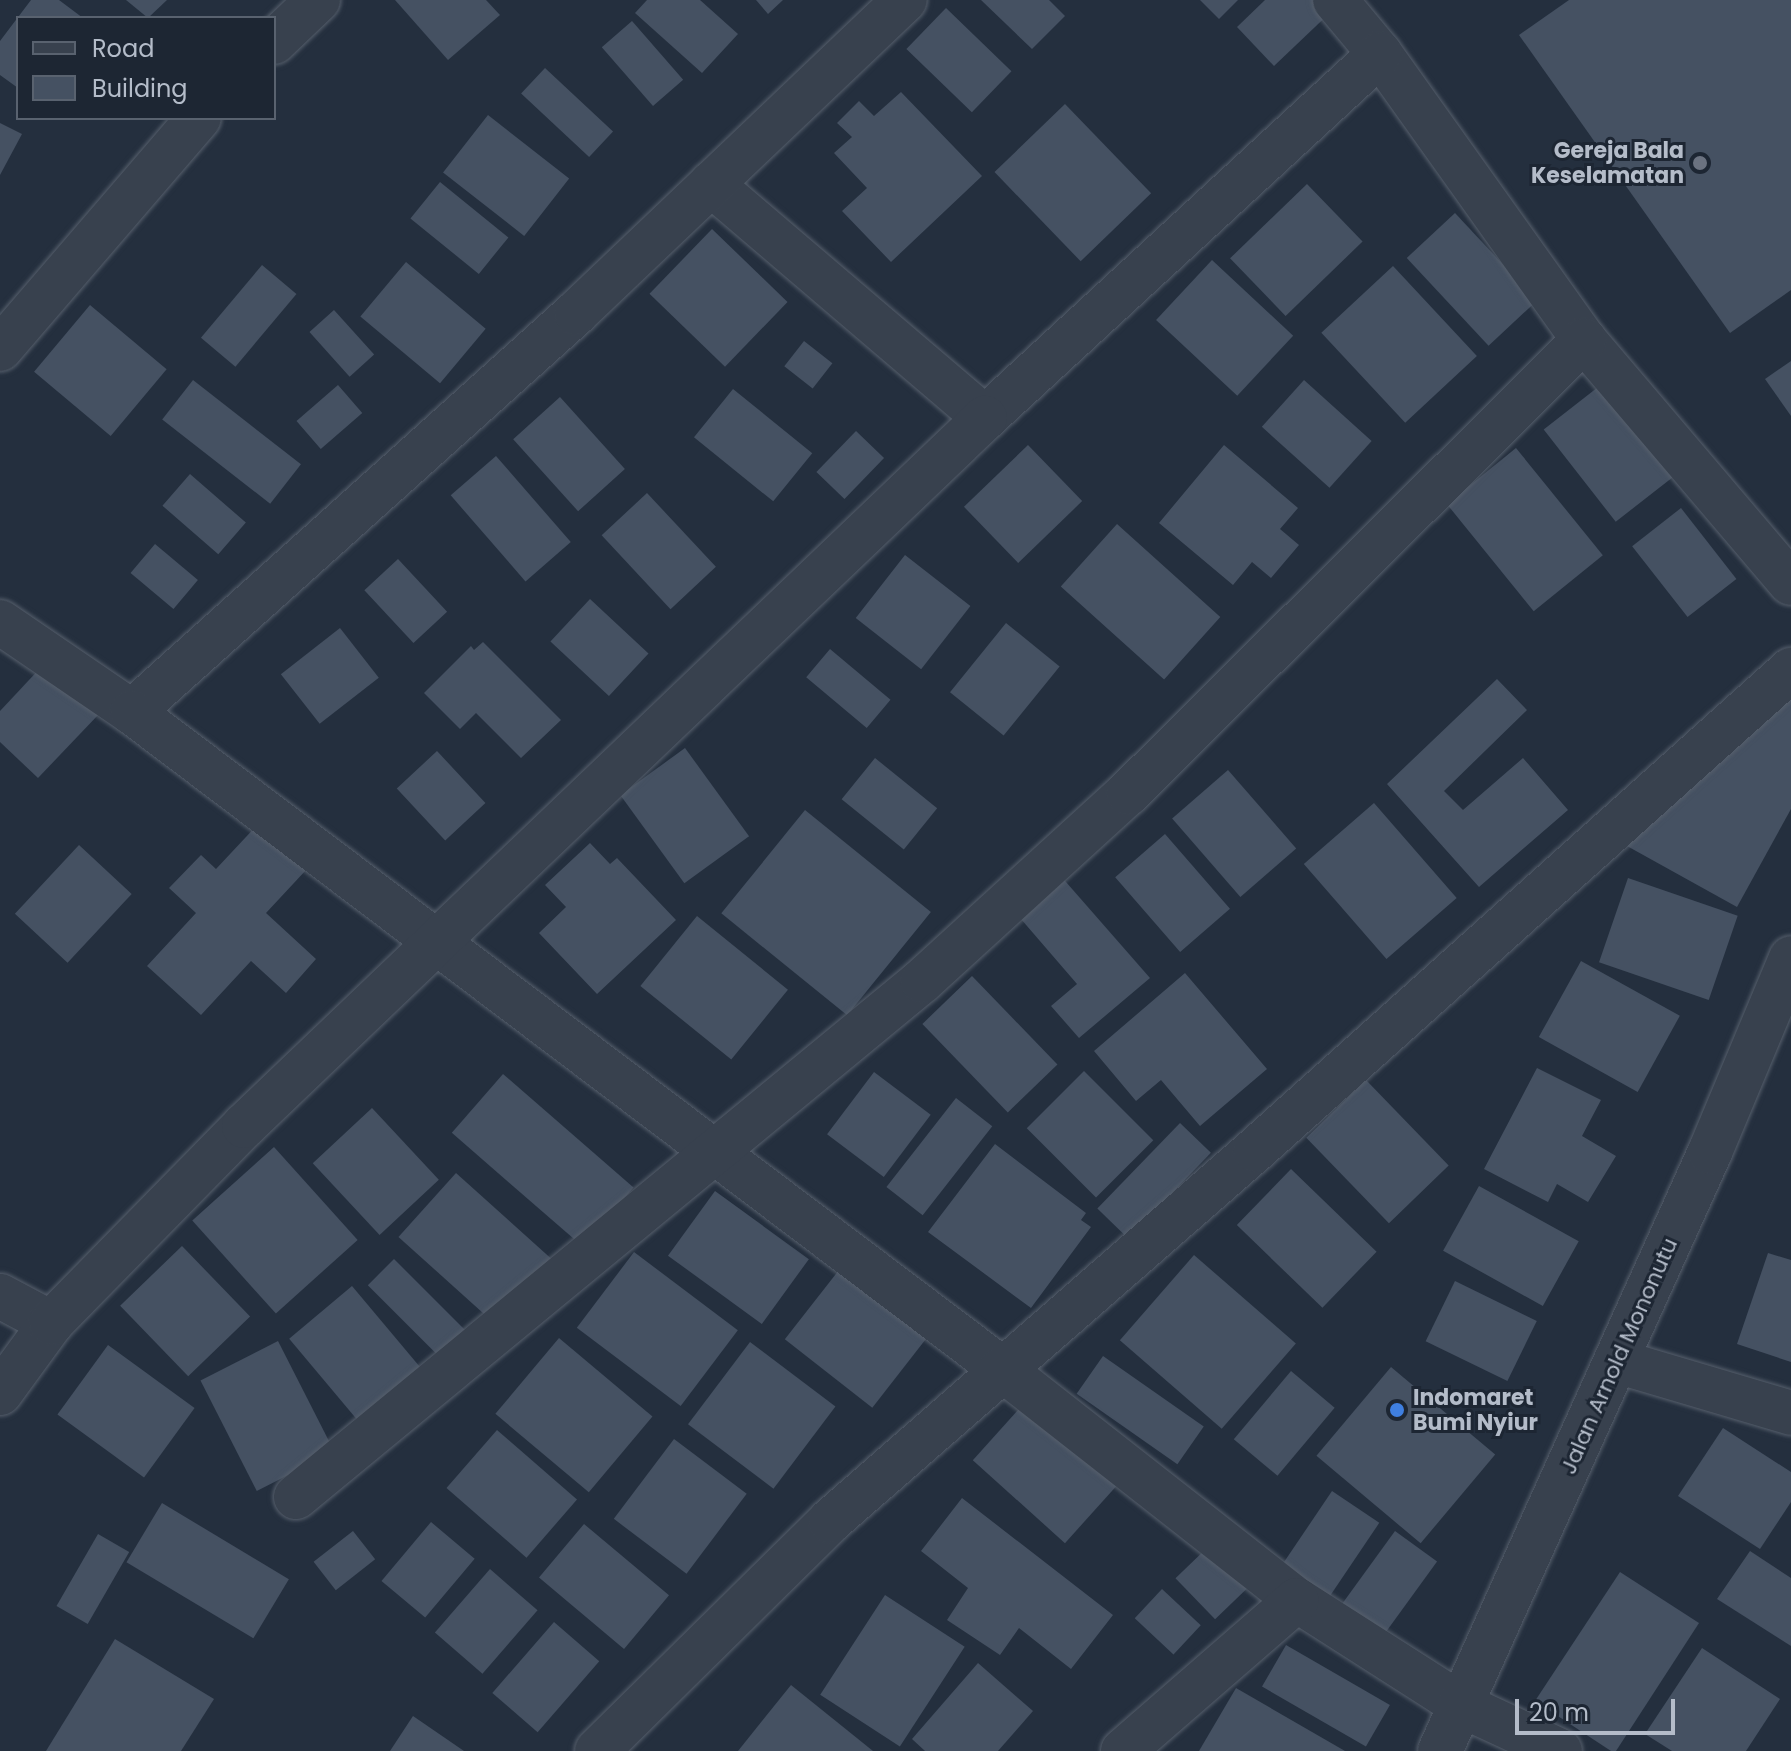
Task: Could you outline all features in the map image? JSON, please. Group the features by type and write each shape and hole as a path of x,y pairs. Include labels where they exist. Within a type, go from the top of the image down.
{"street":[{"path":"276,40 318,0"},
{"path":"132,712 564,323 905,0"},
{"path":"1335,0 1380,54 1584,340 1791,583"},
{"path":"0,1393 51,1323 432,943 985,418 1380,54"},
{"path":"0,349 197,120"},
{"path":"711,184 985,418"},
{"path":"296,1497 716,1156 922,981 1128,793 1584,340"},
{"path":"0,622 132,712 432,943 1002,1369 1297,1600 1461,1705 1560,1751"},
{"path":"597,1751 830,1521 1255,1150 1791,670"},
{"name":"Jalan Arnold Mononutu","path":"1440,1751 1616,1361 1791,958"},
{"path":"0,1296 51,1323"},
{"path":"1616,1361 1791,1413"},
{"path":"1123,1751 1297,1600"}],"building":[{"path":"31,0 59,0 80,16 19,16"},
{"path":"126,0 167,0 150,16 146,16"},
{"path":"395,0 486,0 500,15 448,60"},
{"path":"647,0 700,0 738,34 702,73 635,13"},
{"path":"756,0 783,0 768,14"},
{"path":"981,0 1049,0 1065,16 1032,49"},
{"path":"1200,0 1238,0 1219,19"},
{"path":"1265,0 1329,0 1336,7 1274,66 1237,27"},
{"name":"Gereja Bala Keselamatan","path":"1569,0 1791,0 1791,290 1730,333 1519,35"},
{"path":"946,8 1011,71 972,112 906,49"},
{"path":"16,20 16,87 0,75 0,41"},
{"path":"632,21 683,80 653,106 602,47"},
{"path":"545,68 613,131 589,157 521,94"},
{"path":"901,92 982,176 891,262 842,211 867,188 834,153 852,137 837,123 859,101 874,116"},
{"path":"1065,104 1151,193 1081,261 995,172"},
{"path":"488,115 569,178 524,236 443,173"},
{"path":"0,123 22,134 0,175"},
{"path":"440,182 508,237 479,274 410,219"},
{"path":"1307,184 1363,242 1286,316 1230,258"},
{"path":"1455,213 1537,301 1489,346 1407,258"},
{"path":"712,229 788,302 725,367 649,294"},
{"path":"1212,260 1293,336 1237,396 1156,320"},
{"path":"406,262 486,329 440,383 360,316"},
{"path":"262,265 296,294 235,367 201,338"},
{"path":"1393,266 1477,356 1405,423 1321,333"},
{"path":"90,305 167,369 111,436 34,372"},
{"path":"334,310 374,355 350,377 309,332"},
{"path":"804,341 832,363 813,388 784,366"},
{"path":"1791,361 1791,416 1765,379"},
{"path":"193,380 301,464 270,504 162,419"},
{"path":"1304,380 1372,441 1329,488 1262,427"},
{"path":"1602,384 1674,476 1616,522 1544,430"},
{"path":"338,385 362,413 321,449 296,421"},
{"path":"733,389 812,453 773,501 694,437"},
{"path":"560,397 625,469 578,511 513,439"},
{"path":"856,431 884,458 844,499 816,472"},
{"path":"1028,445 1082,501 1018,563 964,507"},
{"path":"1224,445 1298,508 1280,529 1299,545 1271,578 1252,562 1233,585 1159,523"},
{"path":"1516,448 1603,555 1534,611 1447,504"},
{"path":"496,456 571,542 526,581 451,495"},
{"path":"190,474 246,523 218,554 162,506"},
{"path":"647,493 716,567 671,609 602,535"},
{"path":"1681,508 1736,579 1688,617 1632,546"},
{"path":"1117,524 1220,617 1164,679 1061,586"},
{"path":"155,544 198,580 173,609 131,573"},
{"path":"905,555 970,606 921,669 856,618"},
{"path":"398,559 447,612 413,643 364,590"},
{"path":"590,599 649,654 609,696 550,641"},
{"path":"1006,623 1060,666 1004,736 950,692"},
{"path":"340,628 379,678 320,724 281,674"},
{"path":"483,642 561,720 521,758 476,713 460,729 424,693 471,646 474,650"},
{"path":"830,649 891,700 867,728 806,677"},
{"path":"44,664 99,714 38,778 0,742 0,711"},
{"path":"1497,679 1527,710 1444,791 1463,810 1523,758 1568,810 1479,887 1387,784"},
{"path":"1783,693 1791,700 1791,809 1737,907 1627,846"},
{"path":"685,748 749,836 684,883 620,795"},
{"path":"437,751 485,803 445,840 397,789"},
{"path":"875,758 937,808 904,850 842,799"},
{"path":"1228,770 1296,848 1240,897 1172,819"},
{"path":"1374,803 1457,898 1386,959 1304,864"},
{"path":"805,810 931,912 847,1015 721,913"},
{"path":"258,824 307,869 266,913 316,959 286,993 251,961 201,1015 147,966 196,913 169,888 201,855 216,869"},
{"path":"1165,834 1230,909 1180,952 1115,877"},
{"path":"590,843 610,864 617,858 676,920 597,994 539,933 566,907 545,885"},
{"path":"79,845 132,894 68,963 15,914"},
{"path":"1059,874 1150,978 1079,1038 1051,1006 1077,984 1015,912"},
{"path":"1628,878 1738,916 1709,1000 1599,962"},
{"path":"697,916 788,990 731,1060 640,986"},
{"path":"1581,961 1680,1016 1638,1092 1539,1037"},
{"path":"1185,973 1267,1069 1200,1126 1161,1080 1136,1101 1094,1051"},
{"path":"972,976 1057,1064 1008,1112 922,1024"},
{"path":"1537,1068 1601,1100 1582,1136 1616,1156 1588,1202 1557,1184 1548,1202 1484,1169"},
{"path":"1084,1071 1153,1140 1096,1198 1027,1128"},
{"path":"874,1072 931,1115 884,1177 827,1134"},
{"path":"503,1074 634,1187 582,1246 452,1133"},
{"path":"1366,1080 1449,1166 1389,1223 1306,1138"},
{"path":"956,1098 992,1126 923,1215 886,1187"},
{"path":"372,1108 439,1180 380,1235 313,1163"},
{"path":"1180,1123 1211,1153 1128,1238 1097,1209"},
{"path":"995,1144 1086,1213 1081,1220 1091,1227 1031,1308 928,1232"},
{"path":"274,1147 358,1240 276,1313 192,1221"},
{"path":"1291,1169 1377,1252 1322,1308 1237,1225"},
{"path":"456,1173 554,1261 497,1325 398,1237"},
{"path":"1479,1186 1579,1241 1543,1306 1443,1251"},
{"path":"715,1191 809,1259 762,1324 668,1256"},
{"path":"182,1246 250,1316 188,1376 120,1306"},
{"path":"634,1252 738,1330 681,1406 577,1328"},
{"path":"1768,1253 1791,1260 1791,1362 1737,1344"},
{"path":"1194,1255 1296,1344 1222,1429 1120,1340"},
{"path":"394,1259 472,1337 446,1364 368,1285"},
{"path":"839,1270 926,1338 872,1408 785,1339"},
{"path":"1455,1281 1537,1321 1507,1381 1426,1341"},
{"path":"352,1286 422,1369 359,1422 289,1339"},
{"path":"559,1338 652,1416 589,1492 495,1414"},
{"path":"278,1341 334,1451 257,1491 200,1380"},
{"path":"750,1342 835,1406 773,1489 688,1424"},
{"path":"108,1345 195,1408 144,1477 57,1415"},
{"path":"1103,1356 1204,1427 1177,1464 1077,1394"},
{"name":"Indomaret Bumi Nyiur","path":"1391,1367 1495,1454 1421,1543 1316,1456"},
{"path":"1291,1371 1335,1408 1277,1476 1234,1439"},
{"path":"1027,1400 1119,1483 1065,1543 973,1460"},
{"path":"1723,1428 1791,1472 1791,1502 1760,1549 1678,1496"},
{"path":"497,1430 577,1500 526,1558 446,1488"},
{"path":"674,1439 747,1494 686,1574 614,1519"},
{"path":"1332,1491 1379,1523 1327,1600 1280,1568"},
{"path":"962,1498 1113,1615 1071,1669 1019,1628 1000,1655 947,1620 968,1588 921,1551"},
{"path":"162,1503 289,1579 253,1638 126,1562"},
{"path":"431,1522 475,1559 425,1618 382,1581"},
{"path":"584,1524 669,1595 624,1649 539,1578"},
{"path":"353,1531 375,1559 336,1590 314,1562"},
{"path":"1395,1531 1437,1562 1381,1639 1339,1609"},
{"path":"98,1534 129,1552 88,1624 56,1606"},
{"path":"1210,1545 1250,1586 1215,1619 1175,1578"},
{"path":"1750,1551 1791,1578 1791,1646 1717,1599"},
{"path":"490,1569 538,1610 482,1674 435,1632"},
{"path":"1620,1572 1699,1623 1616,1751 1611,1751 1535,1701"},
{"path":"1162,1589 1201,1625 1173,1654 1135,1618"},
{"path":"885,1595 965,1647 900,1747 820,1695"},
{"path":"554,1622 599,1661 538,1732 492,1693"},
{"path":"115,1639 214,1699 181,1751 46,1751"},
{"path":"1286,1645 1390,1705 1366,1747 1262,1687"},
{"path":"1702,1648 1780,1699 1746,1751 1672,1751 1645,1734"},
{"path":"978,1663 1033,1711 998,1751 925,1751 912,1739"},
{"path":"791,1685 873,1751 738,1751"},
{"path":"1236,1688 1345,1751 1199,1751"},
{"path":"413,1716 464,1751 390,1751"}],"place":[{"name":"Gereja Bala Keselamatan","path":"1700,163"},
{"name":"Indomaret Bumi Nyiur","path":"1397,1410"}]}
